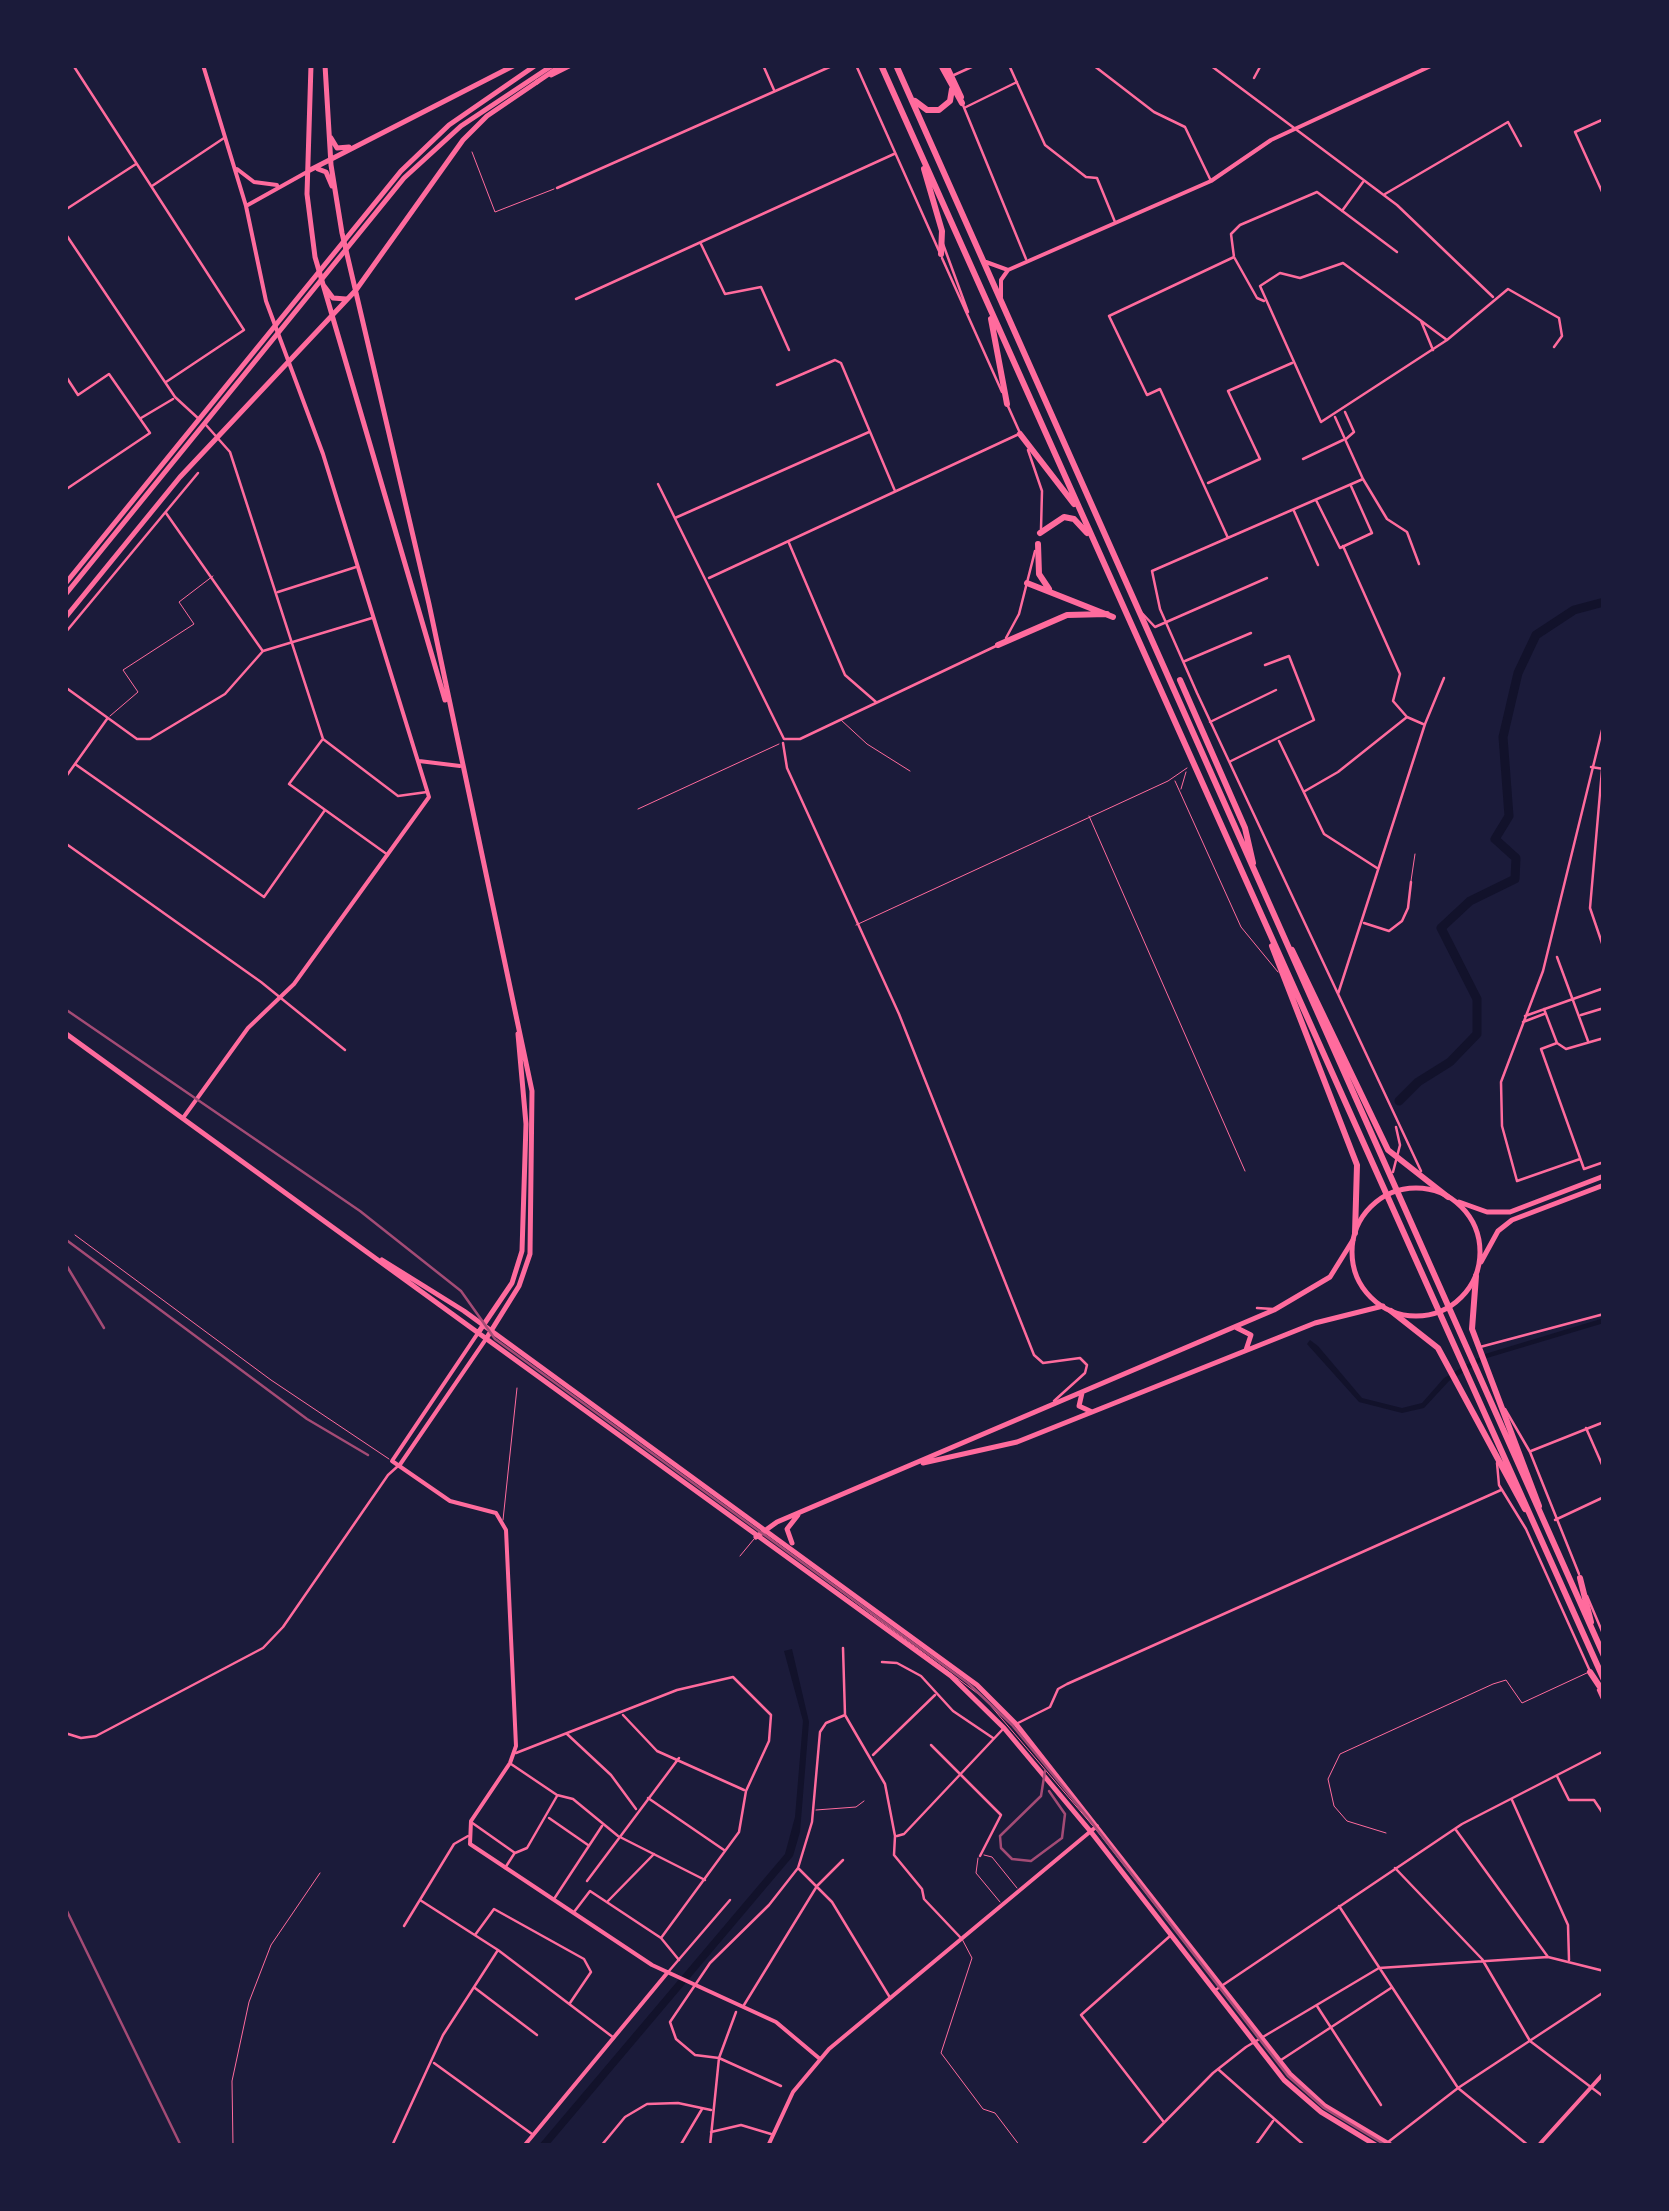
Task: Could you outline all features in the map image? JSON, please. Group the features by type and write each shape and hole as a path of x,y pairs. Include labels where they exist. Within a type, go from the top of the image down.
{"highway":[{"path":"896,65 1139,610 1484,1414 1604,1680"},
{"path":"943,65 963,105"},
{"path":"943,65 952,90 963,105"},
{"path":"881,67 1269,931 1604,1656"},
{"path":"907,89 917,104 932,111 946,106 952,90"},
{"path":"922,158 941,254"},
{"path":"989,308 1007,404"},
{"path":"1020,434 1081,514"},
{"path":"1040,532 1055,519 1067,517 1078,523 1094,542"},
{"path":"1038,544 1039,574 1054,593"},
{"path":"998,645 1067,614 1110,615 1027,583"},
{"path":"1180,680 1244,828 1258,883"},
{"path":"1269,931 1282,976 1357,1165 1354,1237"},
{"path":"1280,932 1316,994 1388,1150 1450,1198"},
{"path":"1477,1272 1470,1317 1478,1348 1538,1496 1540,1512"},
{"path":"1391,1311 1438,1348 1496,1462 1531,1516"},
{"path":"1580,1578 1592,1628"},
{"path":"1590,1672 1604,1693"}],"main road":[{"path":"311,65 309,217 322,284 449,712"},
{"path":"326,65 336,198 433,620 460,766 516,1020 528,1060 535,1123 532,1235 520,1286 486,1339"},
{"path":"310,170 514,65"},
{"path":"65,584 369,208 476,104 536,65"},
{"path":"65,594 425,152 504,94 553,65"},
{"path":"65,618 218,436 356,290 463,140 487,116 562,65"},
{"path":"537,82 571,65"},
{"path":"328,131 336,147 356,145"},
{"path":"310,170 326,172 336,198"},
{"path":"322,284 336,300 350,297"},
{"path":"316,333 327,331 338,340"},
{"path":"478,1333 512,1283 522,1251 526,1124 516,1020"},
{"path":"65,1033 486,1339 761,1532 800,1553 956,1668 1016,1724 1253,2043 1298,2095 1385,2145"},
{"path":"761,1532 1059,1399 1274,1310 1330,1277 1367,1210 1384,1196 1416,1188 1487,1212 1504,1213 1604,1176"},
{"path":"1354,1237 1357,1278 1382,1306 1416,1316 1441,1311 1462,1297 1492,1240 1512,1220 1604,1185"},
{"path":"1450,1198 1477,1233 1477,1272"},
{"path":"358,1245 484,1325 942,1670 1004,1728 1094,1829 1279,2061 1325,2106 1385,2145"},
{"path":"914,1464 996,1449 1243,1352 1351,1312 1382,1306"},
{"path":"1233,1329 1244,1329 1251,1335 1251,1344 1243,1352"},
{"path":"1084,1391 1079,1406 1093,1412"},
{"path":"800,1553 787,1530 801,1512"}],"street":[{"path":"73,65 244,330 165,383"},
{"path":"183,1118 248,1028 280,1000 389,856 426,803 428,792 317,436 266,301 246,206 204,65"},
{"path":"763,65 774,91"},
{"path":"556,188 834,65"},
{"path":"658,484 780,735 791,739 840,719 998,645 1015,624 1038,544 1042,492 1007,404 856,65"},
{"path":"951,76 976,65"},
{"path":"1009,65 1045,146 1086,177 1097,178 1115,224"},
{"path":"1093,65 1154,112 1185,127 1211,181"},
{"path":"1210,65 1417,221 1494,298"},
{"path":"1254,78 1261,65"},
{"path":"980,256 995,269 1008,270 1028,262 1211,181 1294,128 1434,65"},
{"path":"1016,82 963,105 1028,262"},
{"path":"1604,119 1575,132 1602,184 1604,196"},
{"path":"1384,195 1508,122 1521,146"},
{"path":"151,186 226,137"},
{"path":"576,298 896,154"},
{"path":"65,210 137,164"},
{"path":"235,167 263,186 282,185"},
{"path":"246,206 310,170"},
{"path":"1342,211 1364,181"},
{"path":"1266,301 1257,298 1234,257 1231,234 1240,225 1316,192 1396,252"},
{"path":"925,219 941,240 968,317"},
{"path":"65,233 175,398 218,436 230,452 323,739 398,796 428,792"},
{"path":"700,243 725,294 760,287 789,350"},
{"path":"1228,539 1160,389 1147,395 1109,316 1234,257"},
{"path":"1448,340 1343,263 1300,278 1280,272 1260,284 1321,422 1434,350 1448,340 1494,298 1508,289 1553,312 1562,324 1562,336 1554,346"},
{"path":"1001,302 1000,284 1008,270"},
{"path":"1420,320 1434,350"},
{"path":"778,385 835,360 842,363 895,492"},
{"path":"1206,484 1260,458 1228,392 1293,362"},
{"path":"65,375 78,396 110,374 150,434 65,490"},
{"path":"140,419 175,398"},
{"path":"1303,459 1354,432 1344,410"},
{"path":"1334,416 1363,479 1387,519 1407,532 1419,564"},
{"path":"675,518 869,432"},
{"path":"707,578 1020,434"},
{"path":"65,633 198,473"},
{"path":"1363,479 1152,572 1166,623 1228,762 1394,1121 1426,1180"},
{"path":"1342,547 1372,533 1350,484"},
{"path":"1316,500 1400,674 1393,701 1406,717 1425,724"},
{"path":"1294,510 1318,565"},
{"path":"165,512 214,576 262,651"},
{"path":"788,541 845,675 876,702"},
{"path":"276,592 357,566"},
{"path":"1139,610 1152,626 1166,623 1268,578"},
{"path":"65,594 78,602"},
{"path":"65,687 138,739 150,739 225,694 262,651 374,618"},
{"path":"1183,662 1251,633"},
{"path":"1228,762 1314,720 1289,656 1265,665"},
{"path":"1337,996 1425,724 1444,678"},
{"path":"1210,722 1276,690"},
{"path":"1304,792 1338,772 1406,717"},
{"path":"65,778 108,718"},
{"path":"1580,1159 1517,1181 1500,1105 1504,1068 1543,971 1604,722"},
{"path":"323,739 288,784 389,856"},
{"path":"1278,740 1330,841 1378,869"},
{"path":"783,743 787,768 900,1014 1034,1355 1043,1363 1080,1358 1087,1365 1059,1399"},
{"path":"418,762 460,766"},
{"path":"75,764 264,897 325,810"},
{"path":"1590,767 1603,770 1590,908 1604,950"},
{"path":"65,844 345,1050"},
{"path":"1362,923 1389,930 1402,921 1411,882"},
{"path":"1557,957 1588,1043"},
{"path":"1522,1022 1604,988"},
{"path":"1580,1016 1604,1008"},
{"path":"1525,1016 1545,1011"},
{"path":"1545,1011 1556,1043 1566,1048 1604,1038"},
{"path":"1556,1043 1542,1049 1584,1169 1604,1162"},
{"path":"1384,1196 1398,1161 1400,1145 1394,1121"},
{"path":"1257,1308 1274,1310"},
{"path":"1478,1348 1604,1314"},
{"path":"388,1475 392,1461 478,1333"},
{"path":"65,1734 96,1736 262,1648 283,1627 486,1339"},
{"path":"1501,1404 1530,1452 1554,1521 1604,1636"},
{"path":"1530,1452 1604,1422"},
{"path":"1585,1427 1604,1469"},
{"path":"392,1461 450,1501 496,1513 503,1520 515,1753 471,1822 468,1836 477,1851 671,1973 785,2028 820,2059"},
{"path":"1496,1462 1501,1490 1526,1529 1604,1703"},
{"path":"1016,1724 1050,1707 1061,1687 1501,1490"},
{"path":"1554,1521 1604,1498"},
{"path":"843,1648 845,1716 885,1784 895,1836 894,1855 922,1889 924,1899 960,1938"},
{"path":"882,1662 907,1668 930,1683 936,1694 993,1738"},
{"path":"515,1753 677,1690 733,1676 771,1715 770,1741 746,1791 739,1832 661,1938"},
{"path":"870,1757 936,1694"},
{"path":"622,1713 642,1740 668,1758 678,1758 746,1791"},
{"path":"782,2086 718,2058 695,2055 682,2046 671,2028 673,2014 693,1983 779,1894 798,1868 813,1810 820,1732 826,1724 845,1716"},
{"path":"895,1836 904,1834 1004,1728"},
{"path":"567,1734 612,1775 636,1810"},
{"path":"931,1745 1000,1815 980,1856"},
{"path":"1214,1991 1455,1828 1604,1752"},
{"path":"587,1881 678,1758"},
{"path":"510,1763 558,1795 573,1799 618,1836 705,1880"},
{"path":"1556,1775 1568,1800 1594,1800 1604,1815"},
{"path":"504,1869 515,1853 527,1848 558,1795"},
{"path":"1510,1797 1568,1925 1568,1961"},
{"path":"647,1798 726,1851"},
{"path":"548,1817 589,1846"},
{"path":"471,1822 515,1853"},
{"path":"552,1900 603,1825"},
{"path":"1455,1828 1548,1957"},
{"path":"768,2146 793,2092 820,2059 889,1996 1094,1829"},
{"path":"404,1926 454,1844 468,1836"},
{"path":"608,1902 654,1854"},
{"path":"744,2005 817,1886 843,1860"},
{"path":"1394,1866 1482,1959 1530,2040 1604,2097"},
{"path":"798,1868 832,1902 889,1996"},
{"path":"573,1914 590,1890 661,1938 679,1960"},
{"path":"420,1900 498,1950 615,2038"},
{"path":"524,2146 730,1900"},
{"path":"1338,1905 1458,2088 1528,2146"},
{"path":"475,1935 494,1909 584,1959 591,1972 570,2004"},
{"path":"1164,2122 1081,2015 1171,1935"},
{"path":"392,2146 443,2035 498,1950"},
{"path":"1140,2146 1218,2069 1253,2043 1379,1968 1548,1957 1604,1970"},
{"path":"474,1987 537,2036"},
{"path":"1279,2061 1391,1988"},
{"path":"1385,2145 1458,2088 1604,1992"},
{"path":"1317,2006 1382,2104"},
{"path":"710,2146 710,2110 718,2058 736,2012"},
{"path":"432,2062 533,2135"},
{"path":"1218,2069 1305,2146"},
{"path":"1538,2146 1604,2073"},
{"path":"601,2146 637,2108 668,2102 710,2110"},
{"path":"680,2146 702,2108"},
{"path":"1255,2146 1274,2120"},
{"path":"710,2132 741,2125 772,2135"}],"lane":[{"path":"472,152 495,212 556,188"},
{"path":"108,718 138,692 124,670 194,624 179,602 214,576"},
{"path":"840,719 867,744 910,772"},
{"path":"638,809 791,739"},
{"path":"1180,792 1190,756"},
{"path":"856,925 1174,778 1187,768"},
{"path":"1174,778 1241,927 1282,976"},
{"path":"1089,816 1245,1171"},
{"path":"1411,882 1415,854"},
{"path":"75,1234 271,1380 392,1461"},
{"path":"503,1520 517,1388"},
{"path":"740,1556 761,1532 947,1666 984,1699 1094,1829"},
{"path":"1386,1833 1347,1822 1334,1806 1328,1780 1340,1754 1492,1684 1506,1680 1522,1703 1590,1672"},
{"path":"813,1810 856,1807 864,1801"},
{"path":"1002,1904 976,1872 980,1856 992,1857 1020,1890"},
{"path":"233,2146 232,2081 249,2002 271,1946 320,1873"},
{"path":"960,1938 972,1958 941,2053 982,2109 994,2112 1020,2146"}],"shaded area":[{"path":"1604,1318 1604,1323 1487,1358 1449,1381 1424,1408 1402,1413 1359,1402 1307,1344 1310,1340 1318,1346 1362,1398 1402,1408 1422,1403 1444,1378 1485,1354"},
{"path":"792,1649 809,1722 800,1832 793,1856 548,2146 538,2146 785,1854 795,1817 803,1721 784,1651"}],"waterway":[{"path":"1399,1101 1418,1082 1450,1062 1477,1034 1477,999 1441,928 1470,901 1515,879 1516,858 1495,839 1509,816 1503,737 1518,673 1536,635 1574,610 1604,602"}],"tram line":[{"path":"65,1009 360,1211 461,1291 495,1339 968,1683 1012,1725 1086,1815 1288,2076 1324,2108 1387,2146"},
{"path":"1045,1771 1041,1796 1000,1836 1001,1848 1012,1859 1031,1861 1062,1838 1065,1814 1049,1791"}],"railway":[{"path":"65,1239 307,1419 368,1455"},
{"path":"65,1263 104,1328"},
{"path":"65,1907 181,2146"}]}
